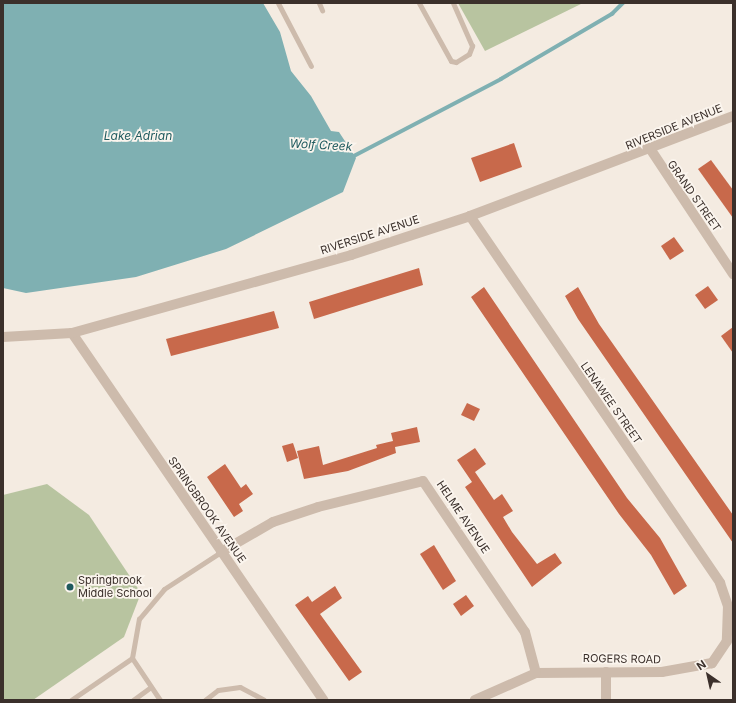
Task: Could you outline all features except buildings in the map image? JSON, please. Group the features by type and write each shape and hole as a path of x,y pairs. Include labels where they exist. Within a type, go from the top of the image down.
{"street":[{"name":"RIVERSIDE AVENUE","path":"3,337 72,333 351,255 470,216 651,150 733,116"},
{"name":"GRAND STREET","path":"651,150 733,274"},
{"name":"LENAWEE STREET","path":"470,216 720,582 728,606"},
{"name":"SPRINGBROOK AVENUE","path":"72,333 323,700"},
{"name":"HELME AVENUE","path":"221,552 273,522 304,512 424,481 525,632 536,673"},
{"name":"ROGERS ROAD","path":"475,700 536,673 662,672 712,663 727,641 728,606"},
{"path":"606,672 606,700"}],"lane":[{"path":"278,3 311,66"},
{"path":"318,3 322,10"},
{"path":"419,3 451,61 456,62 469,54 472,46 453,3"},
{"path":"160,700 132,658 139,619 150,601 221,552"},
{"path":"71,700 132,658"},
{"path":"205,700 218,690 240,686 264,700"},
{"path":"133,700 151,687"}],"green space":[{"path":"458,3 583,3 485,51"},
{"path":"47,484 89,515 141,593 124,637 33,700 3,700 3,495"}],"water":[{"name":"Lake Adrian","path":"3,3 263,3 280,32 291,71 311,96 331,131 339,132 356,158 343,192 226,249 136,277 26,293 3,288"}],"waterway":[{"name":"Wolf Creek","path":"352,157 501,79 612,14 623,3"}],"place":[{"name":"Springbrook Middle School","path":"70,587"}]}
